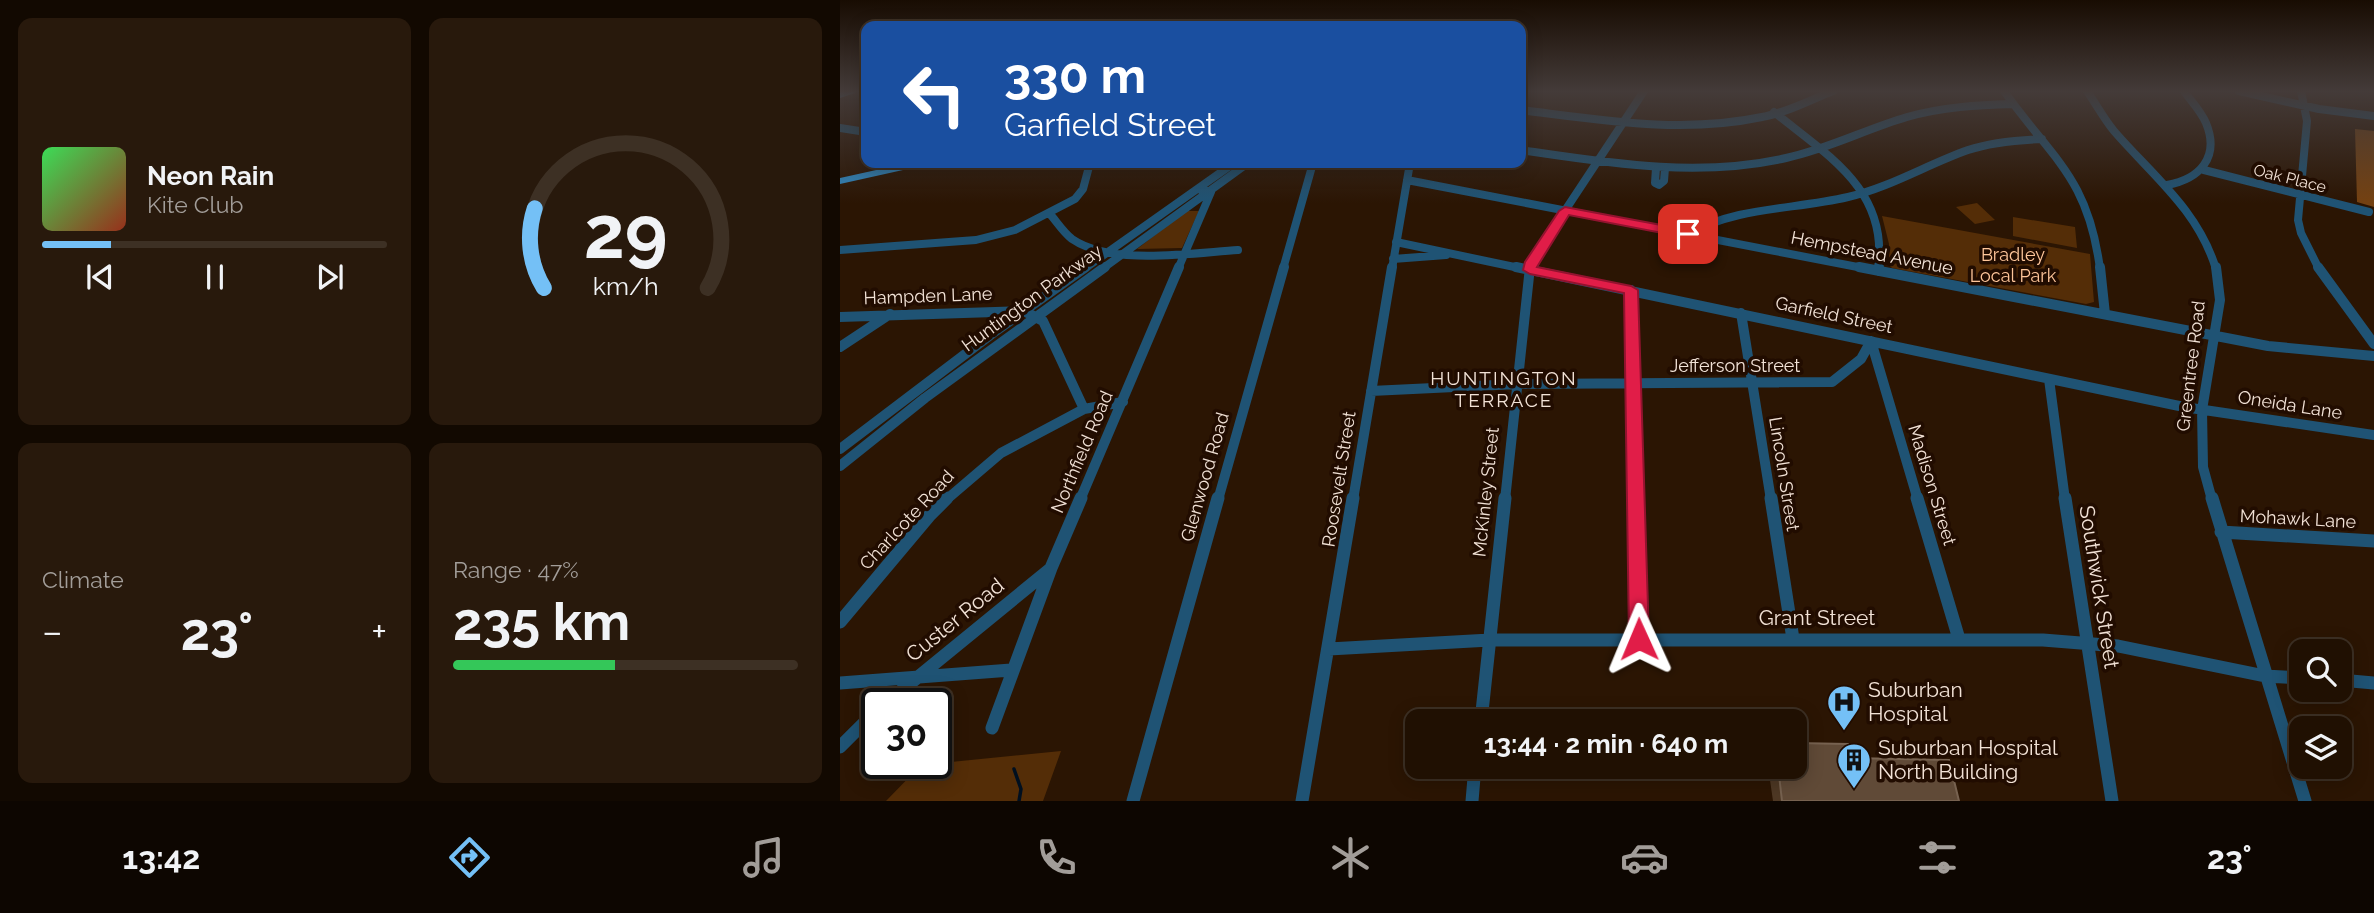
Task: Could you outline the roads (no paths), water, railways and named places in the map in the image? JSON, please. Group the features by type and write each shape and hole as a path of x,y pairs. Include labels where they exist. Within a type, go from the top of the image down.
{"main road":[{"path":"840,181 898,168"}],"street":[{"path":"842,128 861,131"},
{"name":"McKinley Street","path":"1481,709 1531,262 1620,128"},
{"path":"1794,128 1850,178 1874,211 1882,248 1878,271"},
{"path":"1526,151 1597,162 1661,168 1743,165 1818,150 1880,128"},
{"path":"2034,128 2071,174 2088,207 2096,239 2105,314"},
{"name":"Greentree Road","path":"2112,128 2167,185 2200,229 2216,267 2220,300 2202,410 2202,460 2221,532 2305,801"},
{"path":"2167,185 2187,182 2204,170 2209,157 2207,128"},
{"path":"2304,128 2298,222 2304,243 2374,344"},
{"path":"1688,234 1707,221 1728,214 1815,203 1862,193 1985,145 2042,138"},
{"path":"840,250 976,240 1015,230 1066,206 1083,189 1089,168"},
{"name":"Huntington Parkway","path":"840,466 925,398 1124,254 1229,168"},
{"name":"Huntington Parkway","path":"840,449 1024,311 1240,168"},
{"name":"Glenwood Road","path":"1133,801 1312,168"},
{"name":"Roosevelt Street","path":"1301,801 1409,168"},
{"name":"Oak Place","path":"2204,170 2369,212"},
{"name":"Hempstead Avenue","path":"1407,180 2300,351 2374,356"},
{"name":"Northfield Road","path":"992,727 1051,568 1186,253 1205,190"},
{"path":"1050,214 1072,239 1110,252 1124,254 1238,250"},
{"name":"Garfield Street","path":"1396,242 2202,410"},
{"name":"Garfield Street","path":"1393,259 1460,254"},
{"path":"1631,290 1639,639"},
{"name":"Hampden Lane","path":"840,317 1024,311 1038,316"},
{"name":"Lincoln Street","path":"1741,313 1793,639"},
{"path":"840,347 891,314"},
{"path":"1038,316 1043,321 1084,409"},
{"name":"Jefferson Street","path":"1371,391 1517,384 1832,382 1861,359 1871,341"},
{"name":"Madison Street","path":"1871,341 1959,639"},
{"name":"Southwick Street","path":"2049,379 2053,423 2112,801"},
{"name":"Charlcote Road","path":"840,622 929,516 962,484 1001,453 1084,409 1123,402"},
{"name":"Oneida Lane","path":"2202,410 2374,435"},
{"name":"Mohawk Lane","path":"2221,532 2374,541"},
{"name":"Custer Road","path":"903,688 993,618 1051,568"},
{"name":"Grant Street","path":"1329,649 1490,640 2043,640 2118,646 2265,676 2289,677"},
{"path":"840,683 1011,670"},
{"path":"2352,681 2374,682"},
{"path":"840,747 861,726"},
{"path":"1472,801 1474,779"}],"waterway":[{"path":"1014,769 1021,789 1019,801"}],"place":[{"name":"Suburban Hospital","path":"1844,732"},
{"name":"Suburban Hospital North Building","path":"1854,790"}],"district":[{"name":"HUNTINGTON TERRACE","path":"1504,389"}],"park label":[{"name":"Bradley Local Park","path":"2013,265"}]}
